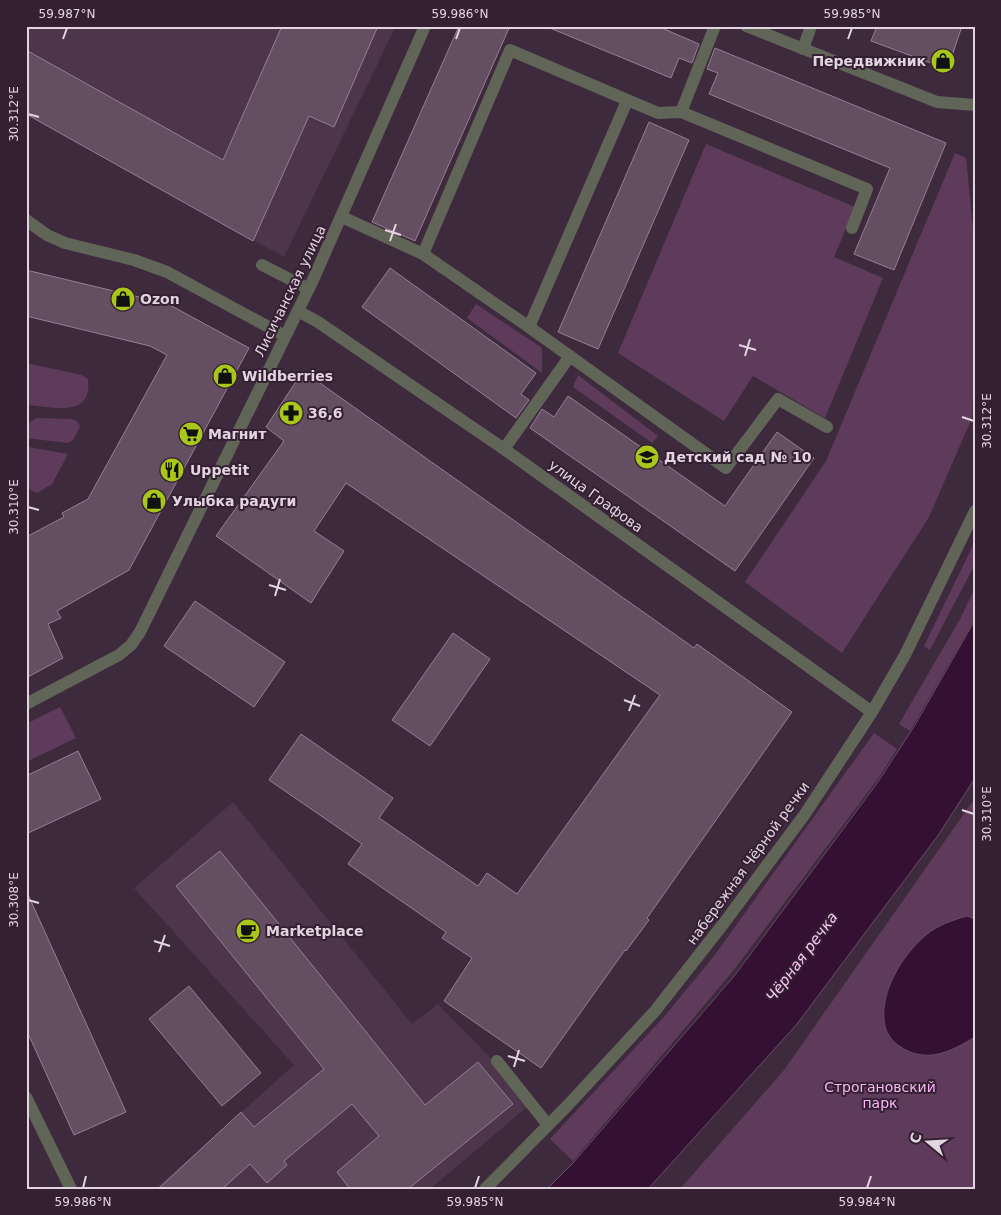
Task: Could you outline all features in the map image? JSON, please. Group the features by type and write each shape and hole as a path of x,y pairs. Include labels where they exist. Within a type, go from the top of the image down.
{"street":[{"name":"Лисичанская улица","path":"26,704 118,655 131,645 140,632 309,289 425,26"},
{"path":"681,112 715,26"},
{"path":"746,26 937,102 975,105"},
{"path":"803,48 811,26"},
{"path":"423,254 510,50 627,101 658,113 681,112 867,189 852,228"},
{"path":"528,327 627,101"},
{"path":"342,217 423,254 726,468 778,399 827,427"},
{"path":"26,220 46,235 65,243 134,260 167,272 285,336"},
{"path":"262,265 309,289"},
{"name":"улица Графова","path":"298,311 318,322 504,449 872,712"},
{"path":"504,449 570,356"},
{"name":"набережная Чёрной речки","path":"484,1189 548,1125 655,1010 724,923 805,814 872,712 905,656 975,511"},
{"path":"497,1061 548,1125"},
{"path":"26,1097 71,1189"}],"shaded area":[{"path":"26,26 396,26 284,257 26,114"},
{"path":"233,802 412,1024 438,1004 533,1102 430,1189 155,1189 294,1065 134,888"}],"green space":[{"path":"706,144 855,207 834,257 883,278 825,418 753,376 724,421 618,353"},
{"path":"955,153 966,158 975,249 975,359 972,418 929,517 842,653 745,582 826,461"},
{"path":"476,304 542,348 542,373 467,318"},
{"path":"26,363 82,375 88,379 88,392 84,401 77,406 68,408 26,405"},
{"path":"578,375 658,436 652,443 573,387"},
{"path":"36,418 72,419 78,422 80,427 73,440 68,443 26,438 26,425"},
{"path":"28,447 68,454 52,484 37,493 26,488"},
{"path":"975,541 975,564 930,650 924,646"},
{"path":"975,588 975,618 910,731 899,724 960,619"},
{"path":"60,707 76,738 26,762 26,724"},
{"path":"874,733 897,749 880,776 733,971 573,1161 550,1139 663,1018 714,956"},
{"name":"Строгановский парк","path":"975,798 975,1189 680,1189 784,1070"}],"water":[{"name":"Чёрная речка","path":"975,620 975,778 939,834 797,1024 648,1189 547,1189 573,1163 735,975 878,782 915,725"},
{"path":"967,916 975,919 975,1037 949,1051 931,1055 913,1053 898,1045 886,1030 884,1014 889,988 901,964 917,943 931,931 951,921"}],"building":[{"path":"282,26 378,26 334,127 309,116 253,241 26,114 26,50 223,160"},
{"path":"459,26 510,26 415,241 372,222"},
{"path":"545,26 657,26 699,44 692,63 679,58 671,78"},
{"path":"877,26 962,26 950,62 939,66 871,41"},
{"path":"715,48 946,143 894,270 854,254 890,168 709,94 718,73 707,69"},
{"path":"649,122 689,140 598,349 558,332"},
{"path":"390,268 536,373 521,394 529,400 516,418 362,307"},
{"path":"26,270 168,304 249,348 129,570 57,611 61,618 48,624 63,658 26,678 26,537 64,517 62,513 88,499 167,355 150,346 26,316"},
{"path":"303,371 694,648 697,644 792,712 647,918 649,920 625,950 541,1068 444,1001 472,958 442,938 446,932 348,864 362,844 269,780 301,734 393,798 379,818 478,886 487,873 517,894 660,695 346,483 314,531 344,551 311,603 216,536 284,441 266,427"},
{"path":"568,396 725,506 777,432 814,458 735,571 530,428 542,409 554,417"},
{"path":"195,601 285,662 254,707 164,646"},
{"path":"453,633 490,659 430,746 392,720"},
{"path":"78,751 101,799 26,834 26,776"},
{"path":"220,851 425,1105 478,1062 513,1104 408,1189 350,1189 337,1172 379,1136 352,1104 284,1161 287,1165 267,1183 250,1164 222,1189 158,1189 241,1112 254,1127 324,1069 176,886"},
{"path":"26,890 126,1112 74,1135 26,1029"},
{"path":"189,986 261,1073 222,1106 149,1019"}],"place":[{"name":"Передвижник","path":"943,61"},
{"name":"Ozon","path":"123,299"},
{"name":"Wildberries","path":"225,376"},
{"name":"36,6","path":"291,413"},
{"name":"Магнит","path":"191,434"},
{"name":"Детский сад № 10","path":"647,457"},
{"name":"Uppetit","path":"172,470"},
{"name":"Улыбка радуги","path":"154,501"},
{"name":"Marketplace","path":"248,931"}]}
